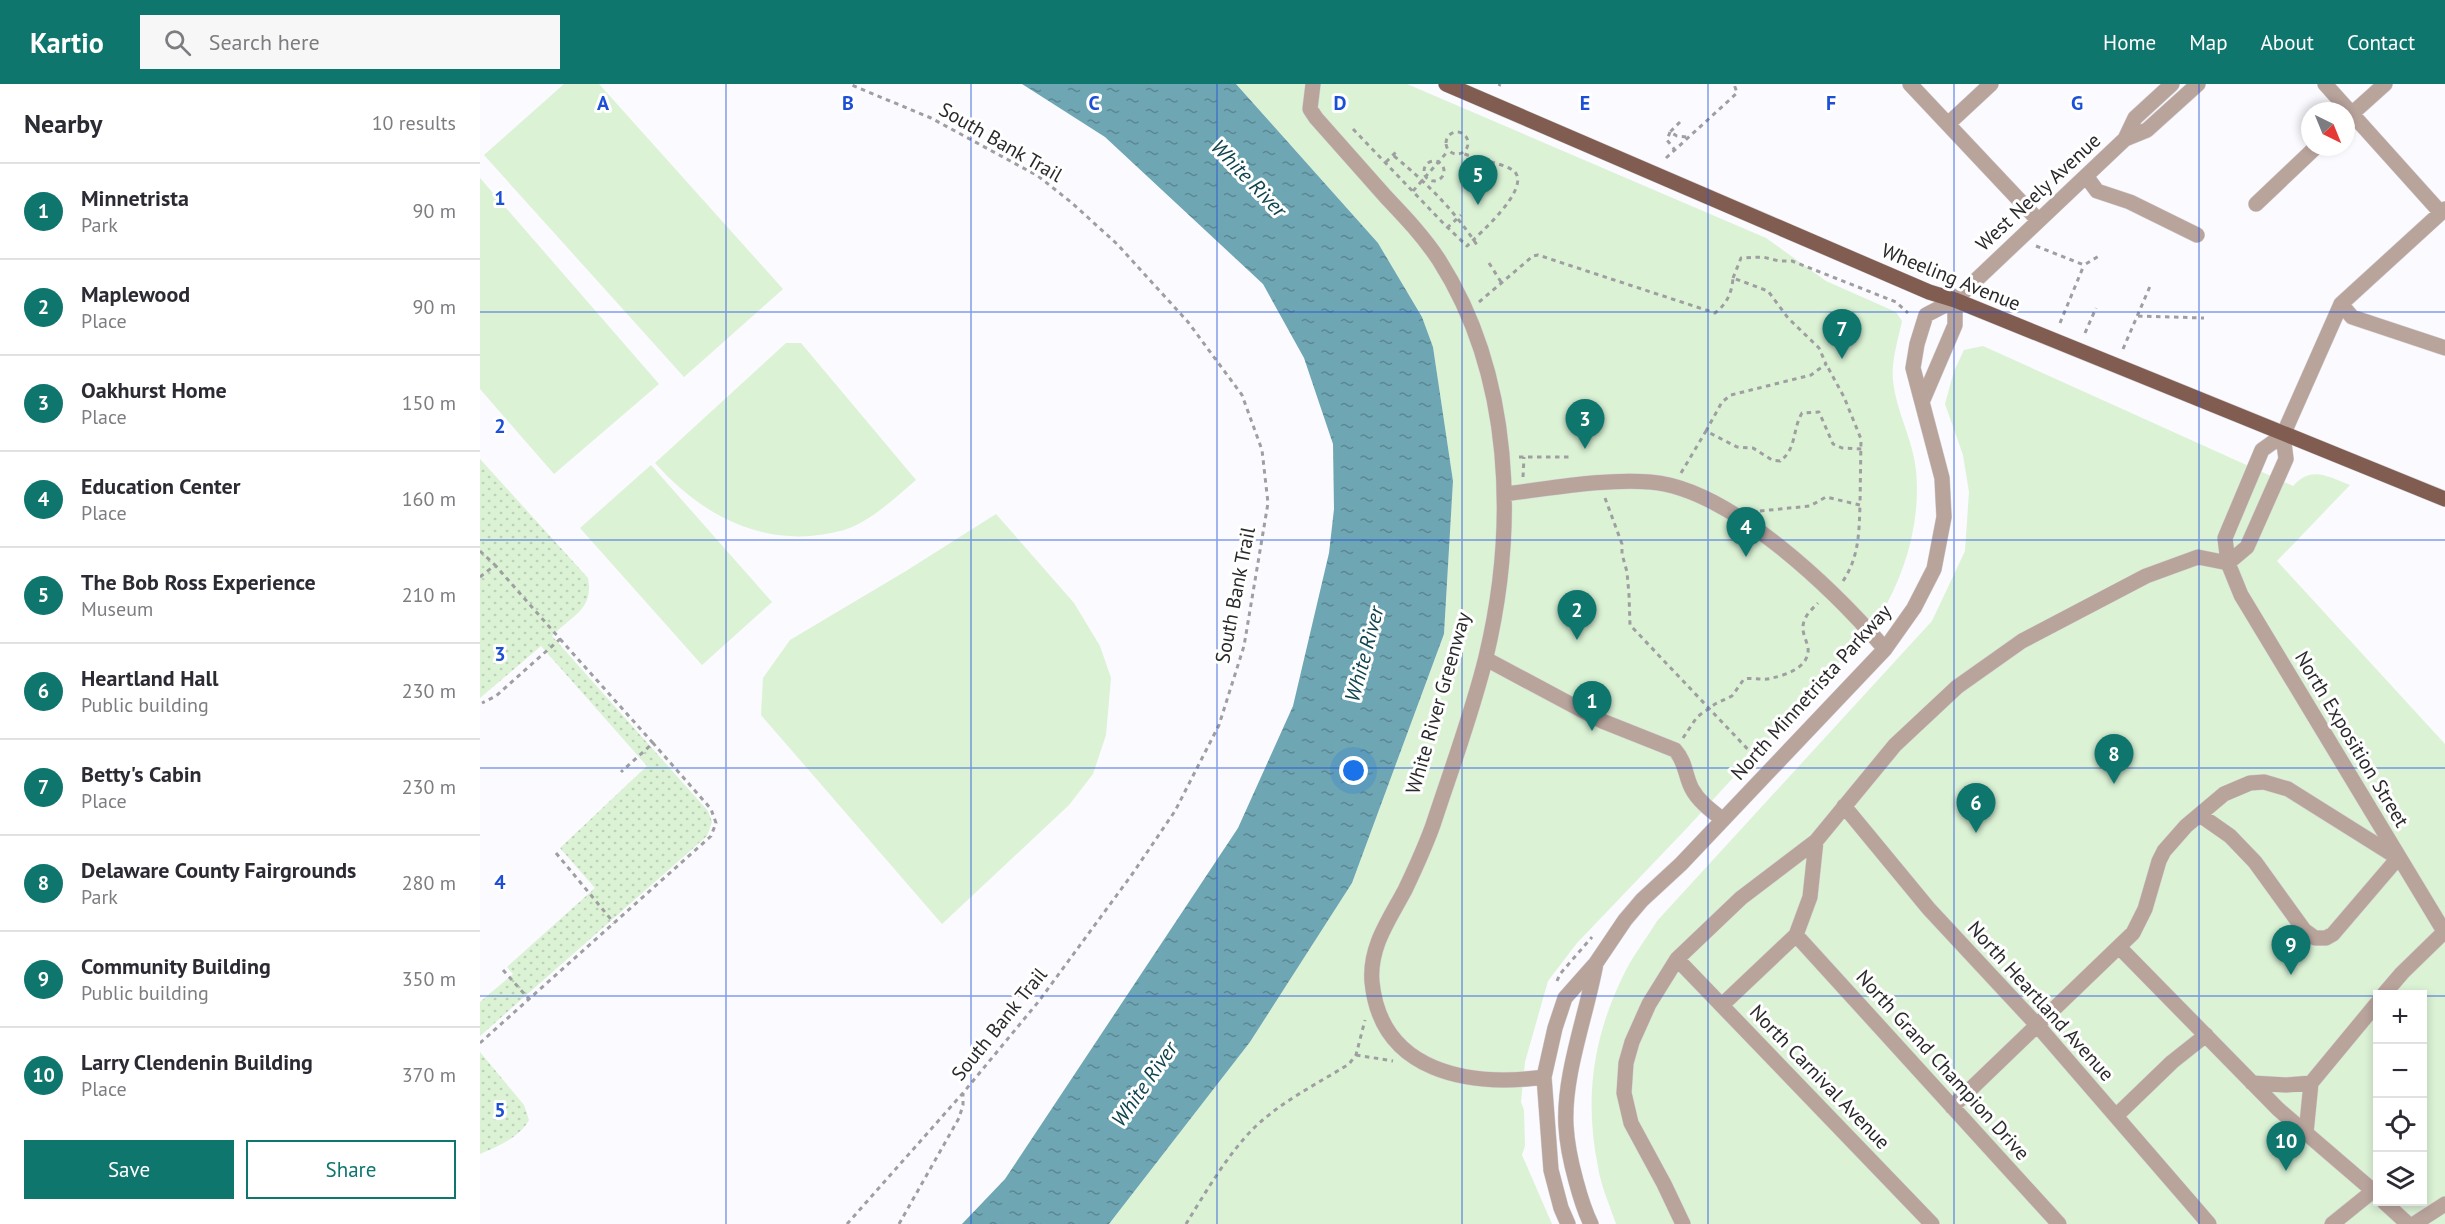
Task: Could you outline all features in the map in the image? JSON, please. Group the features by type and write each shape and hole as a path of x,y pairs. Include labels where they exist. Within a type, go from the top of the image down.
{"main road":[{"name":"Wheeling Avenue","path":"1446,84 1929,292 1955,300 2445,500"}],"street":[{"path":"1313,84 1310,109 1316,118 1420,234 1453,284 1472,322 1495,405 1504,494 1502,552 1486,659 1430,832 1376,945 1372,966 1372,982 1376,1001 1385,1024 1401,1046 1423,1064 1467,1078 1490,1080 1544,1077"},
{"path":"1910,84 2038,220"},
{"path":"1948,124 1991,84"},
{"name":"West Neely Avenue","path":"1955,300 2125,139 2135,118 2172,84"},
{"name":"West Neely Avenue","path":"2125,139 2147,130 2198,84"},
{"path":"2325,84 2338,102"},
{"path":"2355,112 2385,84"},
{"path":"1683,1224 1631,1123 1624,1093 1626,1063 1648,1004 1677,959 1742,898 1816,842 1895,745 1957,687 2022,641 2146,576 2198,557 2228,563 2247,547 2286,459 2283,435 2341,304 2443,211 2355,123"},
{"path":"2256,204 2307,156"},
{"path":"2086,176 2097,191 2130,202 2197,235"},
{"path":"1922,402 1955,325 1955,300"},
{"name":"North Minnetrista Parkway","path":"1568,1224 1561,1208 1551,1170 1544,1077 1555,1028 1565,998 1596,963 1625,920 1642,900 1723,820 1885,649 1925,591 1940,548 1944,518 1942,478 1913,368 1917,344 1926,315 1955,300"},
{"path":"2341,304 2352,317 2445,348"},
{"name":"North Exposition Street","path":"2283,435 2262,450 2225,538 2228,563 2241,595 2445,933"},
{"path":"1504,494 1649,481 1676,486 1734,514 1793,555 1885,649"},
{"path":"1486,659 1602,721 1675,750 1683,759 1692,789 1709,809 1723,820"},
{"path":"1952,1107 2120,948 2133,933 2145,909 2164,851 2186,826 2224,794 2250,783 2264,782 2288,789 2398,858 2333,934 2326,938 2315,938 2304,930 2255,862 2230,836 2200,815"},
{"name":"North Heartland Avenue","path":"1844,806 1929,909 2037,1025 2209,1224"},
{"path":"1722,1005 1796,935 1810,897 1816,842"},
{"path":"2388,990 2445,933"},
{"name":"North Grand Champion Drive","path":"1796,935 2059,1224"},
{"path":"2120,948 2278,1109 2373,1192"},
{"name":"North Carnival Avenue","path":"1677,959 1932,1224"},
{"name":"North Minnetrista Parkway","path":"1591,1224 1584,1210 1572,1167 1566,1125 1577,1044 1589,1001 1596,963"},
{"path":"2306,1133 2311,1083 2373,1008"},
{"path":"2116,1116 2172,1062 2206,1035"},
{"path":"2252,1083 2286,1085 2311,1083"},
{"path":"2332,1224 2373,1199"},
{"path":"2414,1224 2445,1204"},
{"path":"2389,1206 2408,1224"}],"path":[{"name":"South Bank Trail","path":"847,1224 963,1093 1039,1001 1174,811 1219,725 1244,646 1268,503 1262,450 1242,395 1188,322 1117,244 1038,176 931,118 849,84"},
{"path":"1666,158 1737,93 1734,84"},
{"path":"1674,149 1667,140 1670,132 1680,122"},
{"path":"1353,129 1467,246 1513,199 1517,179 1515,172 1506,167 1474,159 1463,153 1455,154 1448,151 1447,138 1452,134 1459,132 1466,136 1468,143 1463,153"},
{"path":"1670,132 1677,136 1687,137"},
{"path":"1413,191 1448,151"},
{"path":"1386,162 1397,152"},
{"path":"1394,156 1425,179 1459,216 1479,248"},
{"path":"1432,161 1439,163 1444,170 1442,176 1434,181 1425,179 1423,170 1426,164 1432,161"},
{"path":"1442,198 1446,194"},
{"path":"1447,228 1459,216"},
{"path":"2036,246 2084,265"},
{"path":"1476,304 1533,256 1538,255 1715,313 1722,308 1732,291 1733,278 1741,258 1763,257 1792,261 1896,302 1908,311 1909,317"},
{"path":"2060,323 2084,265 2099,256"},
{"path":"1489,263 1501,282"},
{"path":"1675,750 1697,717 1732,696 1744,679 1771,679 1800,667 1809,650 1803,626 1808,614 1832,593 1845,577 1854,561 1859,542 1862,449 1844,397 1819,348 1788,318 1768,291 1733,278"},
{"path":"2123,349 2151,284"},
{"path":"2085,333 2096,308"},
{"path":"2138,316 2204,318"},
{"path":"1676,486 1683,467 1722,402 1731,395 1802,377 1826,364"},
{"path":"1706,431 1737,447 1753,448 1772,460 1780,461 1793,449 1797,422 1802,413 1819,412 1833,444 1842,448 1862,449"},
{"path":"1602,484 1622,544 1627,572 1630,625 1757,759 1749,767"},
{"path":"1734,514 1810,506 1826,497 1860,505"},
{"path":"480,550 711,809 716,823 711,836 480,1043"},
{"path":"480,577 495,565"},
{"path":"482,703 496,696 560,639"},
{"path":"621,772 653,743"},
{"path":"556,853 614,923"},
{"path":"1556,984 1560,974 1595,933"},
{"path":"503,970 528,998"},
{"path":"1186,1224 1211,1184 1252,1129 1275,1110 1349,1064 1356,1055 1366,1014"},
{"path":"1356,1055 1396,1061"},
{"path":"899,1224 959,1118 963,1105 963,1093"}],"green space":[{"path":"564,84 599,84 783,289 684,377 484,155"},
{"path":"1236,84 1407,84 1766,238 1826,281 1896,312 1902,321 1894,358 1893,381 1897,403 1914,459 1917,490 1909,548 1888,603 1878,620 1686,829 1577,943 1548,981 1525,1062 1521,1102 1524,1110 1525,1146 1522,1155 1552,1224 1109,1224 1250,1042 1352,883 1444,634 1453,481 1433,347 1422,317 1378,243"},
{"path":"480,178 659,384 554,474 480,389"},
{"path":"786,343 801,343 916,480 873,515 844,530 816,535 790,536 764,533 740,525 695,500 655,463"},
{"path":"1983,346 2293,486 2314,474 2327,476 2350,485 2277,561 2445,744 2445,1224 1616,1224 1599,1174 1592,1116 1594,1067 1605,1020 1614,996 1629,965 1657,921 1932,621 1965,551 1969,492 1963,455 1945,404 1954,371 1964,350"},
{"path":"480,459 588,578 588,598 585,605 552,636 708,811 712,822 707,836 480,1036 480,1002 513,974 507,967 595,888 560,848 647,766 541,646 480,698"},
{"path":"651,465 772,602 702,665 580,528"},
{"path":"996,514 1074,603 1100,646 1111,678 1106,735 1093,774 1069,805 942,924 761,715 763,678 790,640"},
{"path":"480,1052 524,1105 529,1120 514,1137 480,1154"}],"water":[{"name":"White River","path":"1022,84 1236,84 1378,243 1422,317 1433,347 1453,481 1444,634 1352,883 1250,1042 1109,1224 962,1224 1005,1179 1238,828 1293,706 1329,553 1334,509 1333,444 1304,358 1263,284 1105,137"}],"place":[{"name":"The Bob Ross Experience","path":"1478,205"},
{"name":"Betty's Cabin","path":"1842,359"},
{"name":"Oakhurst Home","path":"1585,449"},
{"name":"Education Center","path":"1746,557"},
{"name":"Maplewood","path":"1577,640"},
{"name":"Minnetrista","path":"1592,731"},
{"name":"Delaware County Fairgrounds","path":"2114,784"},
{"name":"Heartland Hall","path":"1976,833"},
{"name":"Community Building","path":"2291,975"},
{"name":"Larry Clendenin Building","path":"2286,1171"}]}
